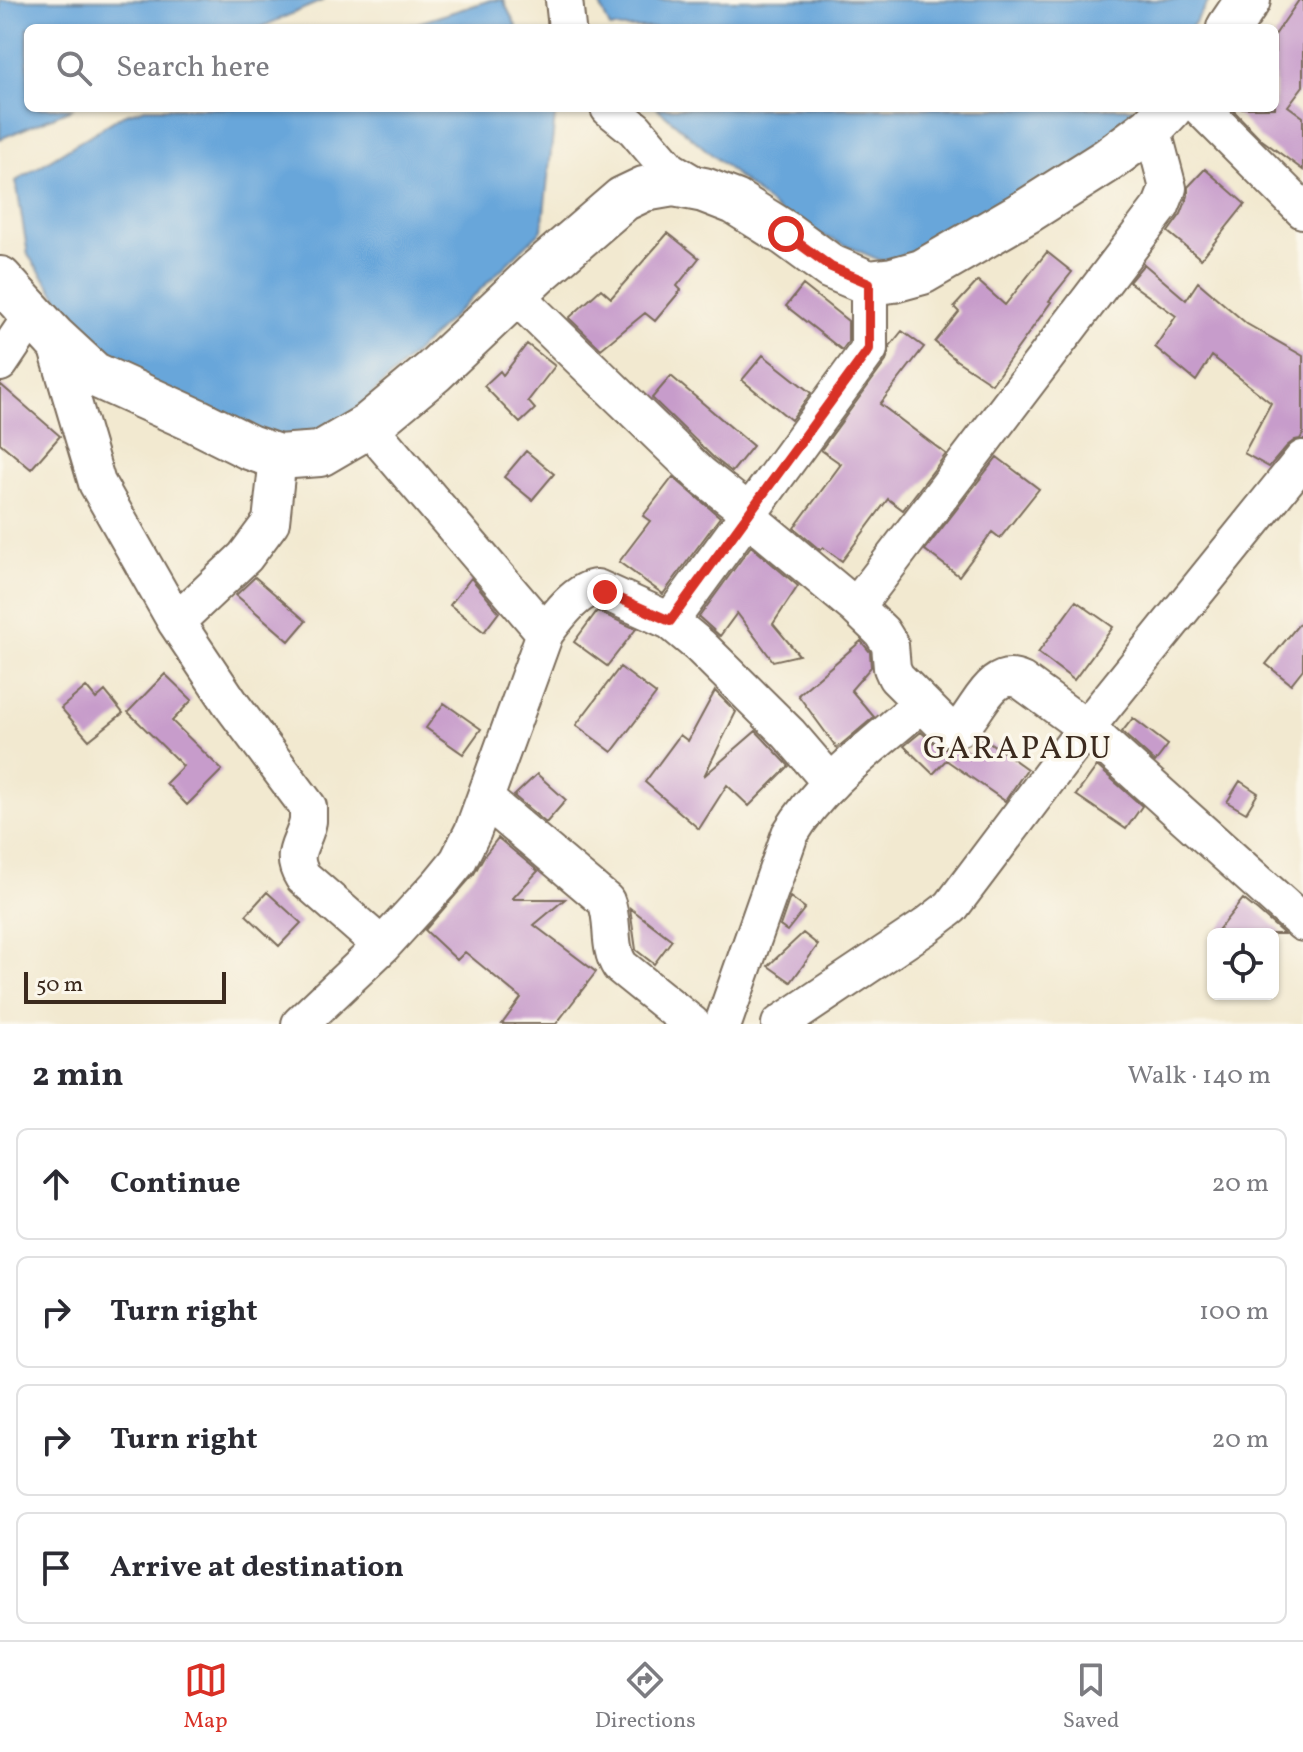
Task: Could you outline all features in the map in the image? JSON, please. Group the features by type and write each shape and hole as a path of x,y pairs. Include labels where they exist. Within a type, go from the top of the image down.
{"main road":[{"path":"1232,24 1248,0"},
{"path":"0,279 93,374 249,447 278,457 320,454 368,426 433,372 623,199 644,189 673,184 704,190 735,202 831,267 869,283 893,280 922,272 1029,210 1095,169 1161,118"}],"street":[{"path":"564,0 567,24"},
{"path":"614,112 635,129 670,170 704,190"},
{"path":"1205,112 1303,210"},
{"path":"856,607 1161,206 1168,188 1161,118"},
{"path":"670,621 869,349 869,283"},
{"path":"515,295 700,474 882,632 890,645 896,677 946,727 958,728 968,720 997,681 1006,677 1022,681 1086,728 1303,923"},
{"path":"0,363 43,326 97,483 176,622 231,704 308,807 308,820 296,859 298,869 303,877 382,946"},
{"path":"368,426 545,633"},
{"path":"176,622 245,557 271,522 278,457"},
{"path":"780,1024 951,907 1086,728 1303,459"},
{"path":"300,1024 382,946 458,861 473,831 545,633 557,617 588,589 597,588 670,621 700,646 789,734 831,783"},
{"path":"723,1024 790,834 800,817 831,783 922,703"},
{"path":"485,799 606,901 610,909 614,958 692,1024"}],"water":[{"path":"0,0 324,0 268,24 24,24 24,112 64,112 0,139"},
{"path":"491,0 503,0 515,24 415,24"},
{"path":"600,0 1210,0 1194,24 608,24"},
{"path":"132,112 556,112 542,230 324,441 288,448 137,381 78,326 28,255 16,181"},
{"path":"662,112 1133,112 1113,142 898,268 791,222"}],"building":[{"path":"1299,0 1303,0 1303,86 1288,106 1303,117 1303,170 1262,140 1235,112 1279,112 1279,29"},
{"path":"1205,169 1245,204 1201,259 1168,232 1181,214 1188,187"},
{"path":"668,233 699,258 677,286 681,290 655,321 645,313 601,349 569,318 601,289 611,298"},
{"path":"1047,252 1072,272 992,384 935,342 959,312 954,307 978,281 1005,305"},
{"path":"1144,264 1186,300 1198,282 1247,324 1303,356 1303,434 1287,446 1269,467 1244,453 1271,403 1212,356 1196,381 1155,347 1176,316 1129,282"},
{"path":"803,285 848,321 848,342 842,350 786,306"},
{"path":"902,331 924,347 880,404 946,454 903,510 888,499 842,561 823,547 820,550 794,528 841,464 821,450 886,361 890,346"},
{"path":"527,344 555,366 528,401 535,409 520,423 484,386 500,371 503,375"},
{"path":"763,355 811,393 791,420 742,380"},
{"path":"671,376 753,446 732,472 652,398"},
{"path":"0,384 60,436 31,469 0,443"},
{"path":"526,451 554,474 532,500 504,477"},
{"path":"997,457 1039,489 1000,538 992,532 959,576 925,550"},
{"path":"673,477 720,517 663,594 619,562 650,521 643,516"},
{"path":"751,546 798,586 773,624 799,655 773,661 737,613 720,636 699,617"},
{"path":"255,577 306,621 289,641 236,595"},
{"path":"471,578 499,612 484,632 450,605"},
{"path":"1076,601 1113,627 1074,680 1038,653"},
{"path":"597,611 636,629 607,666 574,642"},
{"path":"1303,619 1303,669 1291,684 1266,664"},
{"path":"861,641 870,652 871,667 851,690 874,717 837,748 798,695"},
{"path":"620,667 656,694 612,752 576,725"},
{"path":"165,674 192,700 172,721 222,770 187,805 166,783 183,766 128,712"},
{"path":"86,687 96,699 105,691 123,713 89,740 61,708"},
{"path":"715,691 736,712 704,776 756,731 789,766 749,806 727,785 699,829 645,782 680,735 688,741"},
{"path":"444,703 481,729 463,754 426,728"},
{"path":"1133,718 1168,745 1155,762 1122,732"},
{"path":"921,732 944,748 962,748 970,755 982,737 1027,769 1005,801 946,760 933,774 904,746"},
{"path":"1097,766 1142,806 1126,829 1076,795"},
{"path":"537,774 566,800 546,823 514,796"},
{"path":"1240,781 1258,793 1246,813 1227,802"},
{"path":"498,838 538,871 512,899 565,899 534,925 596,972 556,1024 502,1024 521,998 465,952 457,960 425,930 474,874"},
{"path":"267,892 301,923 279,946 246,915"},
{"path":"790,897 805,908 787,931 780,926"},
{"path":"1243,899 1277,928 1220,928"},
{"path":"630,908 672,940 654,964 636,950"},
{"path":"803,933 818,945 791,982 768,966"}],"district":[{"name":"GARAPADU","path":"1018,747"}],"route":[{"path":"605,592 670,621 869,349 869,283 831,267 786,234"}]}
